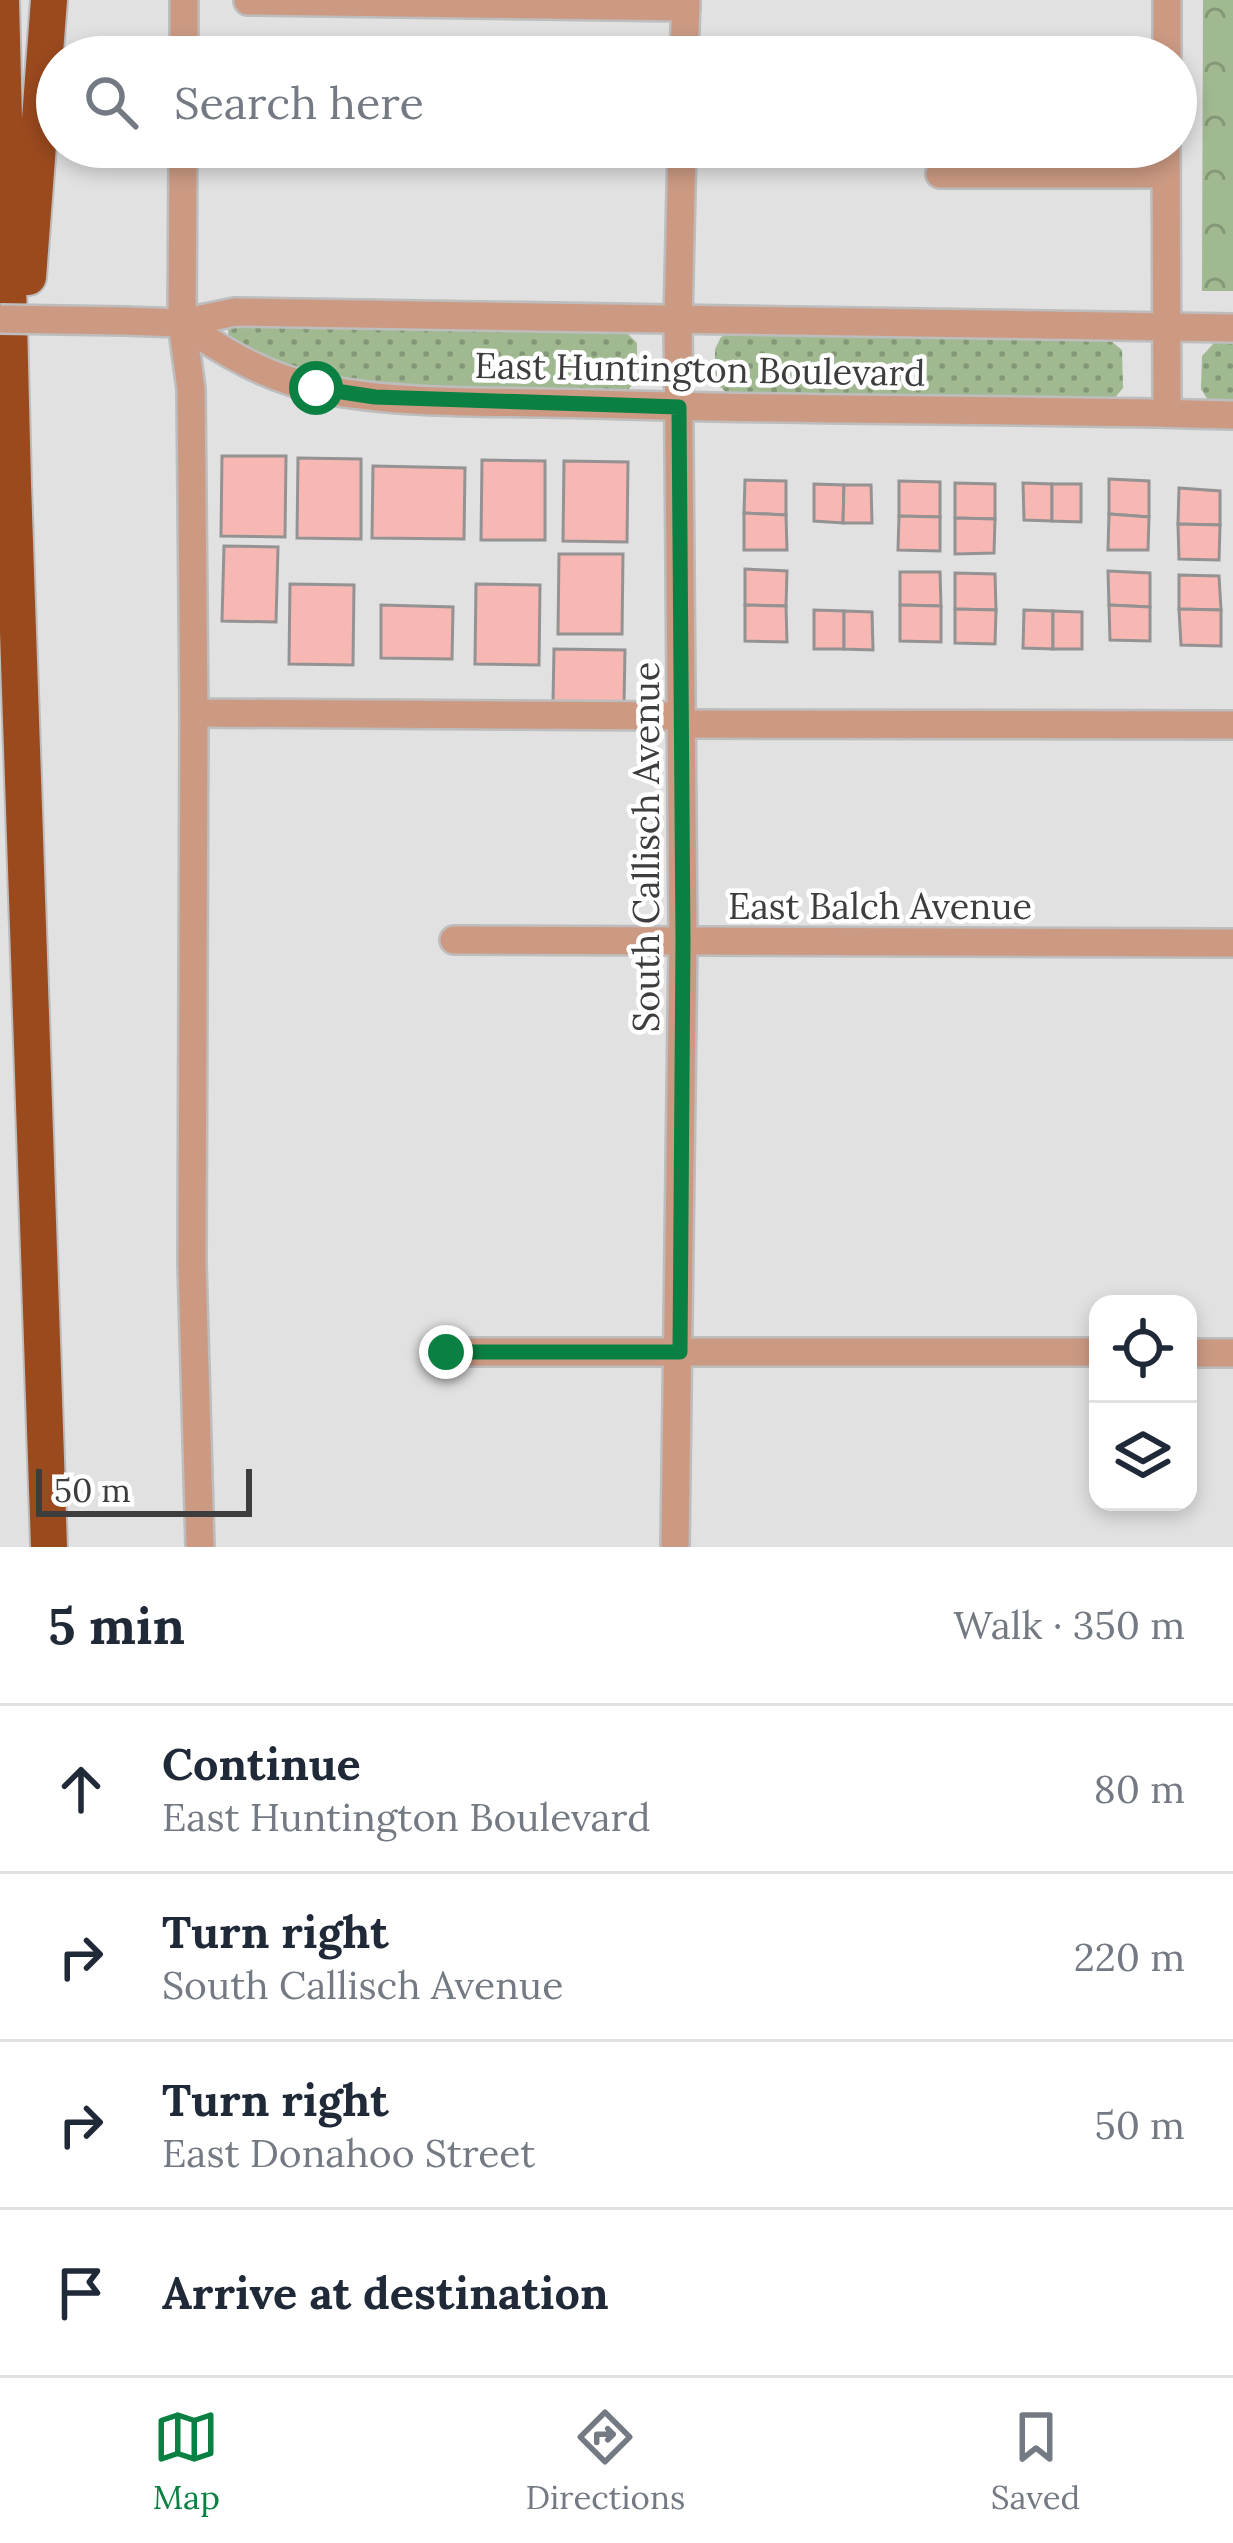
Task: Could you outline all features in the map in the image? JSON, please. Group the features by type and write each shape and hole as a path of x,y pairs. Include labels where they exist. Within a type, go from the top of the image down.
{"highway":[{"path":"1,0 49,1547"},
{"path":"46,36 49,0"},
{"path":"13,484 37,168"}],"street":[{"path":"184,0 184,36"},
{"path":"1167,0 1167,36"},
{"path":"248,2 686,3 685,36"},
{"path":"183,168 182,323 191,389 193,1263 200,1547"},
{"name":"South Callisch Avenue","path":"675,1547 683,941 678,321 682,168"},
{"path":"940,174 1037,168"},
{"path":"1166,168 1167,413"},
{"name":"East Huntington Boulevard","path":"0,319 182,323 235,312 1233,328"},
{"name":"East Huntington Boulevard","path":"182,323 226,354 316,388 375,397 679,407 1233,415"},
{"path":"194,712 1233,725"},
{"name":"East Balch Avenue","path":"454,940 1233,943"},
{"path":"446,1352 1089,1352"},
{"path":"1197,1352 1233,1353"}],"green space":[{"path":"1203,0 1233,0 1233,291 1202,291"},
{"path":"236,326 627,333 637,343 637,380 625,393 473,393 369,385 272,360 229,337 228,330"},
{"path":"721,337 1111,341 1122,350 1123,388 1113,400 729,395 715,382 715,349"},
{"path":"1214,343 1233,343 1233,403 1208,400 1201,389 1202,356"}],"building":[{"path":"222,456 286,456 285,537 221,536"},
{"path":"298,458 361,459 361,539 297,538"},
{"path":"482,460 545,461 545,540 481,540"},
{"path":"564,461 628,462 627,542 563,541"},
{"path":"373,466 465,468 464,539 372,538"},
{"path":"1109,479 1149,481 1149,517 1109,514"},
{"path":"745,480 786,481 786,515 744,513"},
{"path":"899,481 940,482 940,517 899,516"},
{"path":"955,483 995,484 995,519 955,518"},
{"path":"1023,483 1052,484 1052,521 1024,520"},
{"path":"814,484 844,485 843,523 814,521"},
{"path":"1052,484 1081,484 1081,522 1052,521"},
{"path":"844,485 871,485 872,523 843,523"},
{"path":"1179,488 1220,491 1220,525 1178,524"},
{"path":"744,513 786,515 787,550 744,550"},
{"path":"1109,514 1149,517 1148,550 1108,550"},
{"path":"899,516 940,517 940,551 898,550"},
{"path":"955,518 995,519 994,553 955,554"},
{"path":"1178,524 1220,525 1219,560 1179,559"},
{"path":"224,546 278,547 276,622 222,621"},
{"path":"559,554 623,554 622,634 558,634"},
{"path":"745,569 787,571 786,606 745,605"},
{"path":"1108,571 1150,573 1150,607 1109,605"},
{"path":"900,572 940,572 941,606 900,605"},
{"path":"955,573 995,574 996,610 955,609"},
{"path":"1179,575 1219,576 1221,610 1179,609"},
{"path":"290,584 354,585 353,665 289,664"},
{"path":"476,584 540,585 539,665 475,664"},
{"path":"381,605 453,607 452,659 381,658"},
{"path":"745,605 786,606 787,642 745,641"},
{"path":"900,605 941,606 941,642 900,641"},
{"path":"1109,605 1150,607 1150,641 1110,640"},
{"path":"955,609 996,610 995,644 955,643"},
{"path":"1179,609 1221,610 1221,646 1181,645"},
{"path":"814,610 844,611 844,649 814,649"},
{"path":"1024,610 1053,611 1053,649 1023,648"},
{"path":"844,611 872,612 873,650 844,649"},
{"path":"1053,611 1082,612 1082,649 1053,649"},
{"path":"554,649 625,650 624,703 553,702"}],"route":[{"path":"316,388 375,397 679,407 680,1352 446,1352"}]}
